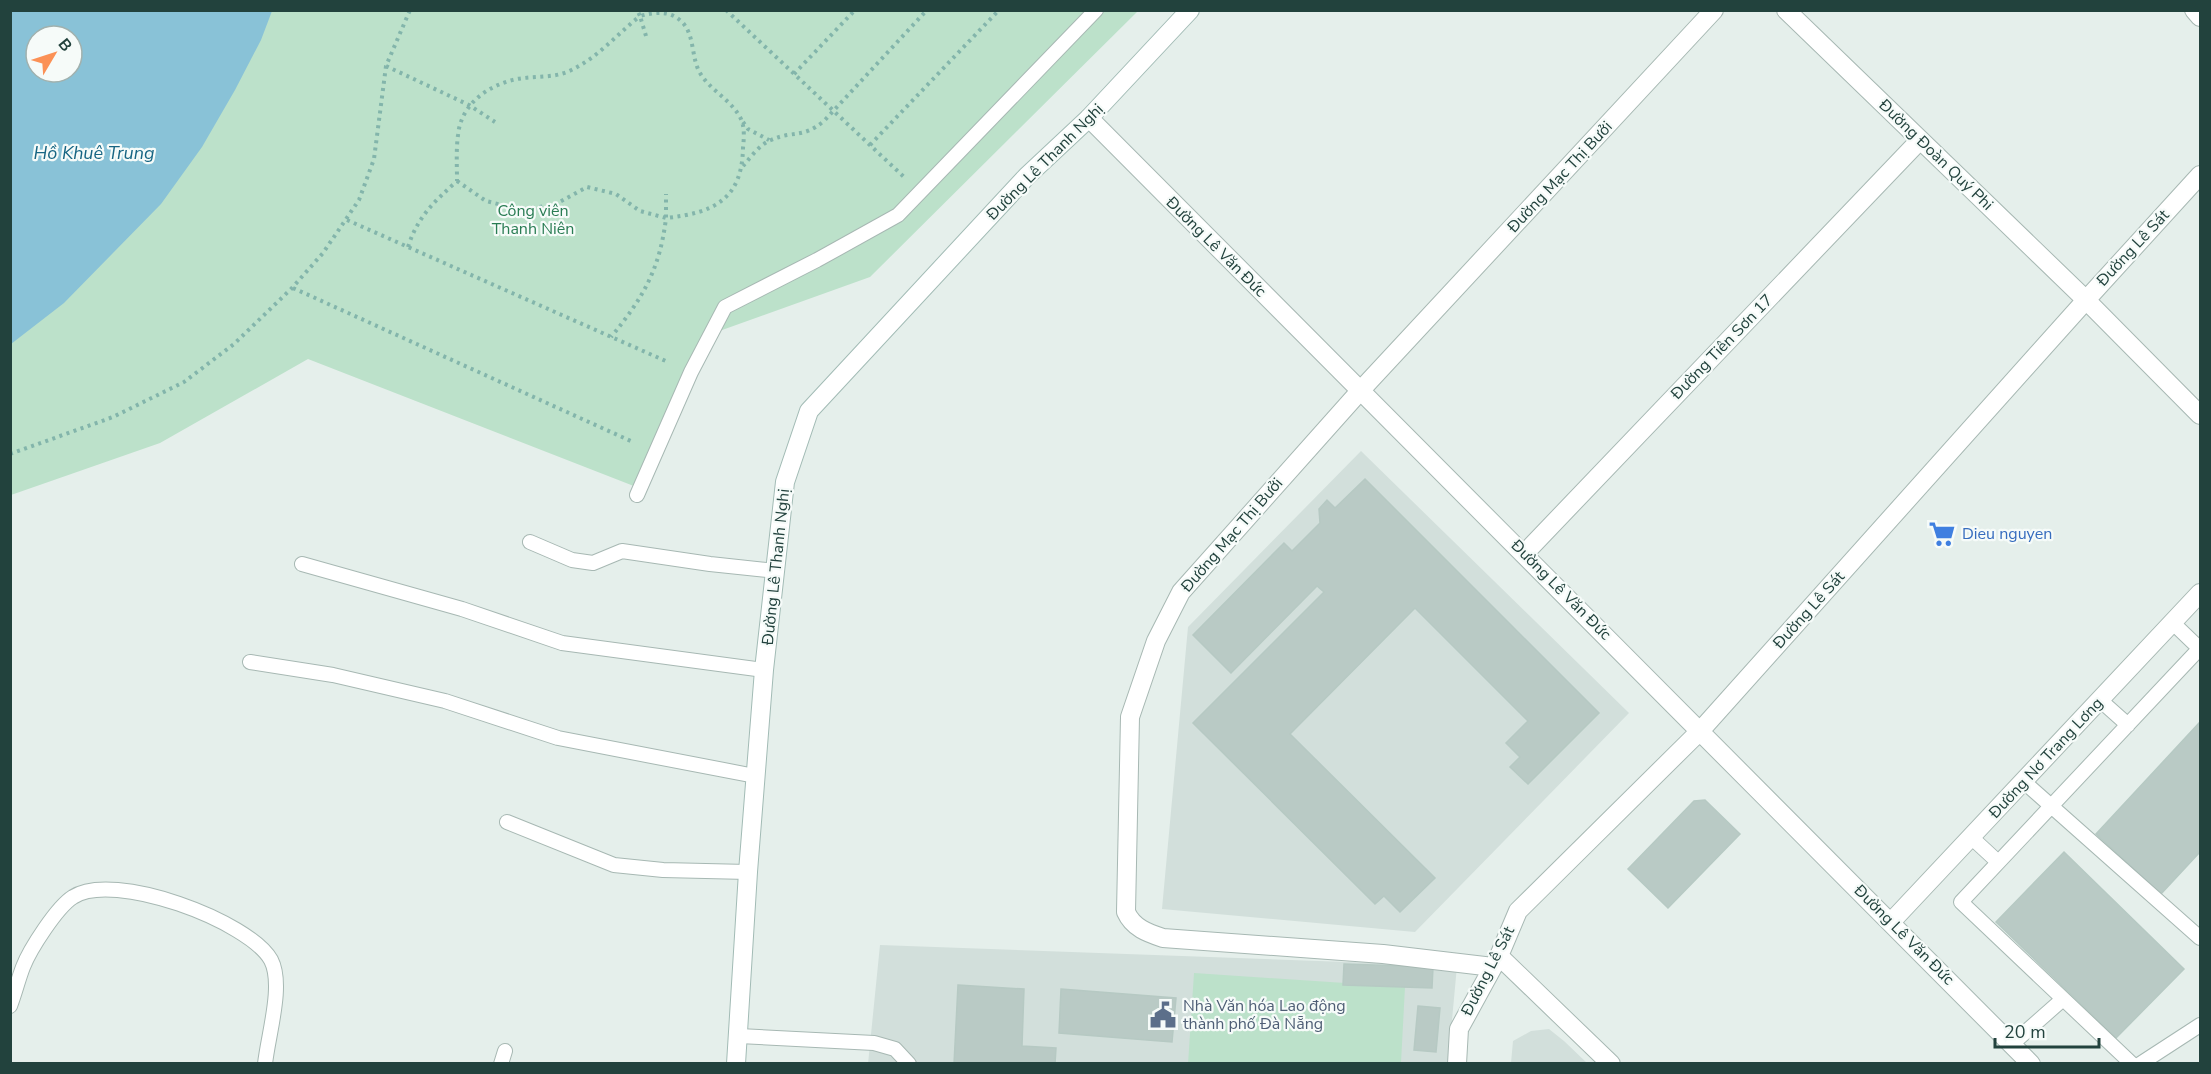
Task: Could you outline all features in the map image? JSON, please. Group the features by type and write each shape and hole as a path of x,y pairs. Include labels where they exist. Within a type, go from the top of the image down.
{"street":[{"name":"Đường Lê Thanh Nghị","path":"736,1064 755,776 764,670 785,482 809,411 1027,176 1089,118 1190,10"},
{"name":"Đường Mạc Thị Bưởi","path":"1496,962 1163,938 1141,929 1130,920 1126,912 1130,717 1156,641 1181,592 1360,391 1714,10"},
{"name":"Đường Đoàn Quý Phi","path":"1786,10 2086,300 2200,415"},
{"path":"2194,10 2200,17"},
{"name":"Đường Lê Văn Đức","path":"1089,118 1701,730 2031,1064"},
{"name":"Đường Tiên Sơn 17","path":"1524,554 1920,140"},
{"name":"Đường Lê Sát","path":"1456,1064 1459,1029 1496,962 1518,911 1701,730 2200,175"},
{"name":"Đường Nơ Trang Lơng","path":"1891,922 2200,593"},
{"path":"1496,962 1611,1064"}],"lane":[{"path":"637,495 691,372 725,307 817,260 898,214 1096,10"},
{"path":"530,542 572,560 593,562 622,551 776,571"},
{"path":"302,564 462,609 562,643 764,670"},
{"path":"2132,1064 1961,902 2200,649 2173,623"},
{"path":"250,662 333,675 445,701 558,738 755,776"},
{"path":"2100,700 2128,725"},
{"path":"2023,781 2199,934"},
{"path":"507,822 614,865 663,870 748,872"},
{"path":"1971,837 1998,862"},
{"path":"10,1006 24,966 52,918 73,896 104,888 142,892 235,929 258,945 271,961 276,982 275,1005 267,1041 266,1064"},
{"path":"2012,1044 2063,999"},
{"path":"2140,1064 2200,1025"},
{"path":"739,1036 874,1043 895,1049 909,1064"}],"path":[{"path":"10,454 113,417 184,382 234,344 292,288 323,253 360,200 374,159 386,66 410,10"},
{"path":"637,10 646,36"},
{"path":"726,10 919,192"},
{"path":"794,74 855,10"},
{"path":"457,181 486,201 522,210 556,204 587,187 616,194 640,211 666,218 698,213 723,201 732,190 743,167 757,150 770,140 812,130 833,111 927,10"},
{"path":"870,145 999,10"},
{"path":"408,246 414,228 428,208 457,181 458,133 469,105 483,93 502,83 564,73 581,65 598,55 640,16 654,12 670,14 683,22 690,34 694,63 704,80 732,106 748,129 770,140"},
{"path":"386,66 469,105 495,123"},
{"path":"741,119 744,132 743,167"},
{"path":"611,337 631,313 657,265 664,241 666,194"},
{"path":"346,220 691,372"},
{"path":"292,288 656,452"}],"shaded area":[{"path":"1361,451 1629,713 1415,932 1162,909 1188,627"},
{"name":"Nhà Văn hóa Lao động thành phố Đà Nẵng","path":"880,945 1457,966 1448,1063 868,1064"},
{"path":"1549,1029 1587,1063 1511,1063 1513,1041 1531,1031"}],"green space":[{"name":"Công viên Thanh Niên","path":"10,11 1138,11 870,277 711,334 644,490 308,359 160,443 11,495"},
{"path":"1194,973 1405,987 1401,1063 1188,1064"}],"water":[{"name":"Hồ Khuê Trung","path":"11,10 272,11 261,40 202,147 161,204 64,303 11,344"}],"building":[{"path":"1365,479 1599,713 1528,784 1510,767 1520,757 1506,743 1528,721 1415,608 1290,734 1435,878 1400,912 1384,896 1375,904 1193,723 1324,592 1317,586 1231,673 1193,635 1284,543 1292,551 1320,523 1319,509 1327,500 1335,508"},
{"path":"2200,722 2200,852 2161,894 2096,834"},
{"path":"1705,800 1740,834 1668,908 1628,869 1694,801"},
{"path":"2064,852 2184,969 2116,1038 1996,922"},
{"path":"1344,964 1433,967 1432,988 1343,985"},
{"path":"958,985 1024,989 1022,1046 1056,1048 1055,1064 954,1064"},
{"path":"1061,989 1176,998 1172,1042 1059,1033"},
{"path":"1418,1006 1440,1008 1436,1052 1414,1050"}],"place":[{"name":"Dieu nguyen","path":"1942,534"},
{"name":"Nhà Văn hóa Lao động thành phố Đà Nẵng","path":"1163,1015"}]}
